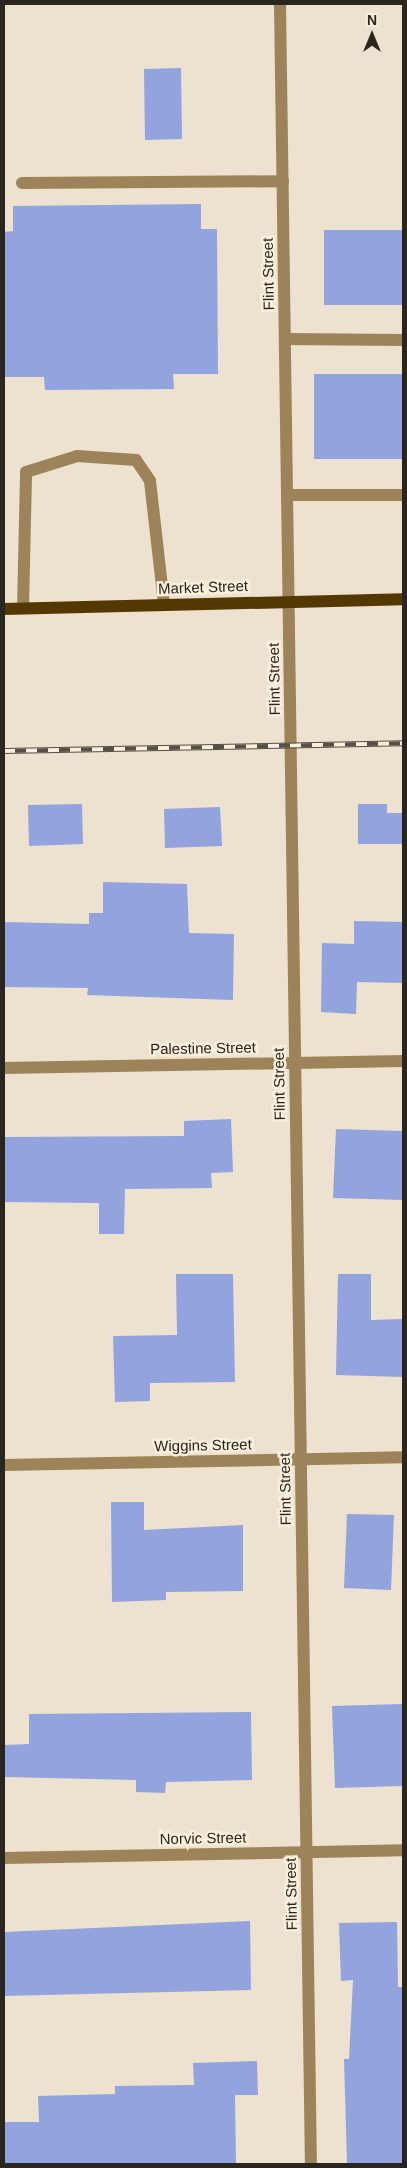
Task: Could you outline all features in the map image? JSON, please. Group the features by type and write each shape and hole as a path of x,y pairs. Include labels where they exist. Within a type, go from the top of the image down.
{"main road":[{"name":"Market Street","path":"4,609 403,599"}],"street":[{"name":"Flint Street","path":"280,4 311,2164"},
{"path":"22,183 283,181"},
{"path":"285,339 403,340"},
{"path":"23,608 26,472 77,456 136,460 150,481 164,604"},
{"path":"287,495 403,495"},
{"name":"Palestine Street","path":"4,1068 403,1061"},
{"name":"Wiggins Street","path":"4,1464 403,1458"},
{"name":"Norvic Street","path":"4,1858 403,1850"}],"building":[{"path":"181,68 182,139 145,140 144,69"},
{"path":"201,204 201,229 217,229 218,374 173,374 174,389 45,390 44,377 4,377 4,232 13,231 13,206"},
{"path":"324,230 403,230 403,305 324,305"},
{"path":"314,374 403,374 403,459 314,459"},
{"path":"82,804 83,844 29,846 28,805"},
{"path":"358,804 387,804 387,813 403,813 403,844 358,844"},
{"path":"220,807 222,846 165,848 164,809"},
{"path":"103,882 187,884 189,933 234,934 233,1000 87,995 88,988 4,987 4,922 89,924 89,913 103,913"},
{"path":"354,921 403,922 403,983 357,982 356,1014 321,1012 322,943 354,944"},
{"path":"231,1119 233,1172 211,1173 212,1188 125,1189 124,1234 99,1234 99,1203 4,1202 4,1137 184,1136 184,1121"},
{"path":"336,1129 403,1131 403,1200 333,1198"},
{"path":"176,1274 233,1274 235,1382 150,1383 150,1401 115,1402 113,1336 177,1335"},
{"path":"338,1274 371,1274 371,1320 403,1319 403,1377 336,1375"},
{"path":"111,1502 144,1502 144,1530 243,1525 243,1591 166,1592 166,1600 112,1602"},
{"path":"347,1514 394,1515 391,1590 344,1588"},
{"path":"403,1704 403,1786 335,1788 332,1706"},
{"path":"251,1712 252,1780 166,1782 165,1793 136,1792 136,1780 4,1777 4,1745 29,1744 29,1714"},
{"path":"250,1921 251,1990 4,1996 4,1932"},
{"path":"397,1922 398,1987 403,1987 403,2164 347,2164 344,2059 349,2059 353,1980 341,1981 339,1923"},
{"path":"257,2061 258,2095 235,2095 236,2164 4,2164 4,2122 39,2122 38,2096 115,2094 115,2086 194,2085 193,2063"}],"railway":[{"path":"4,751 403,743"}]}
